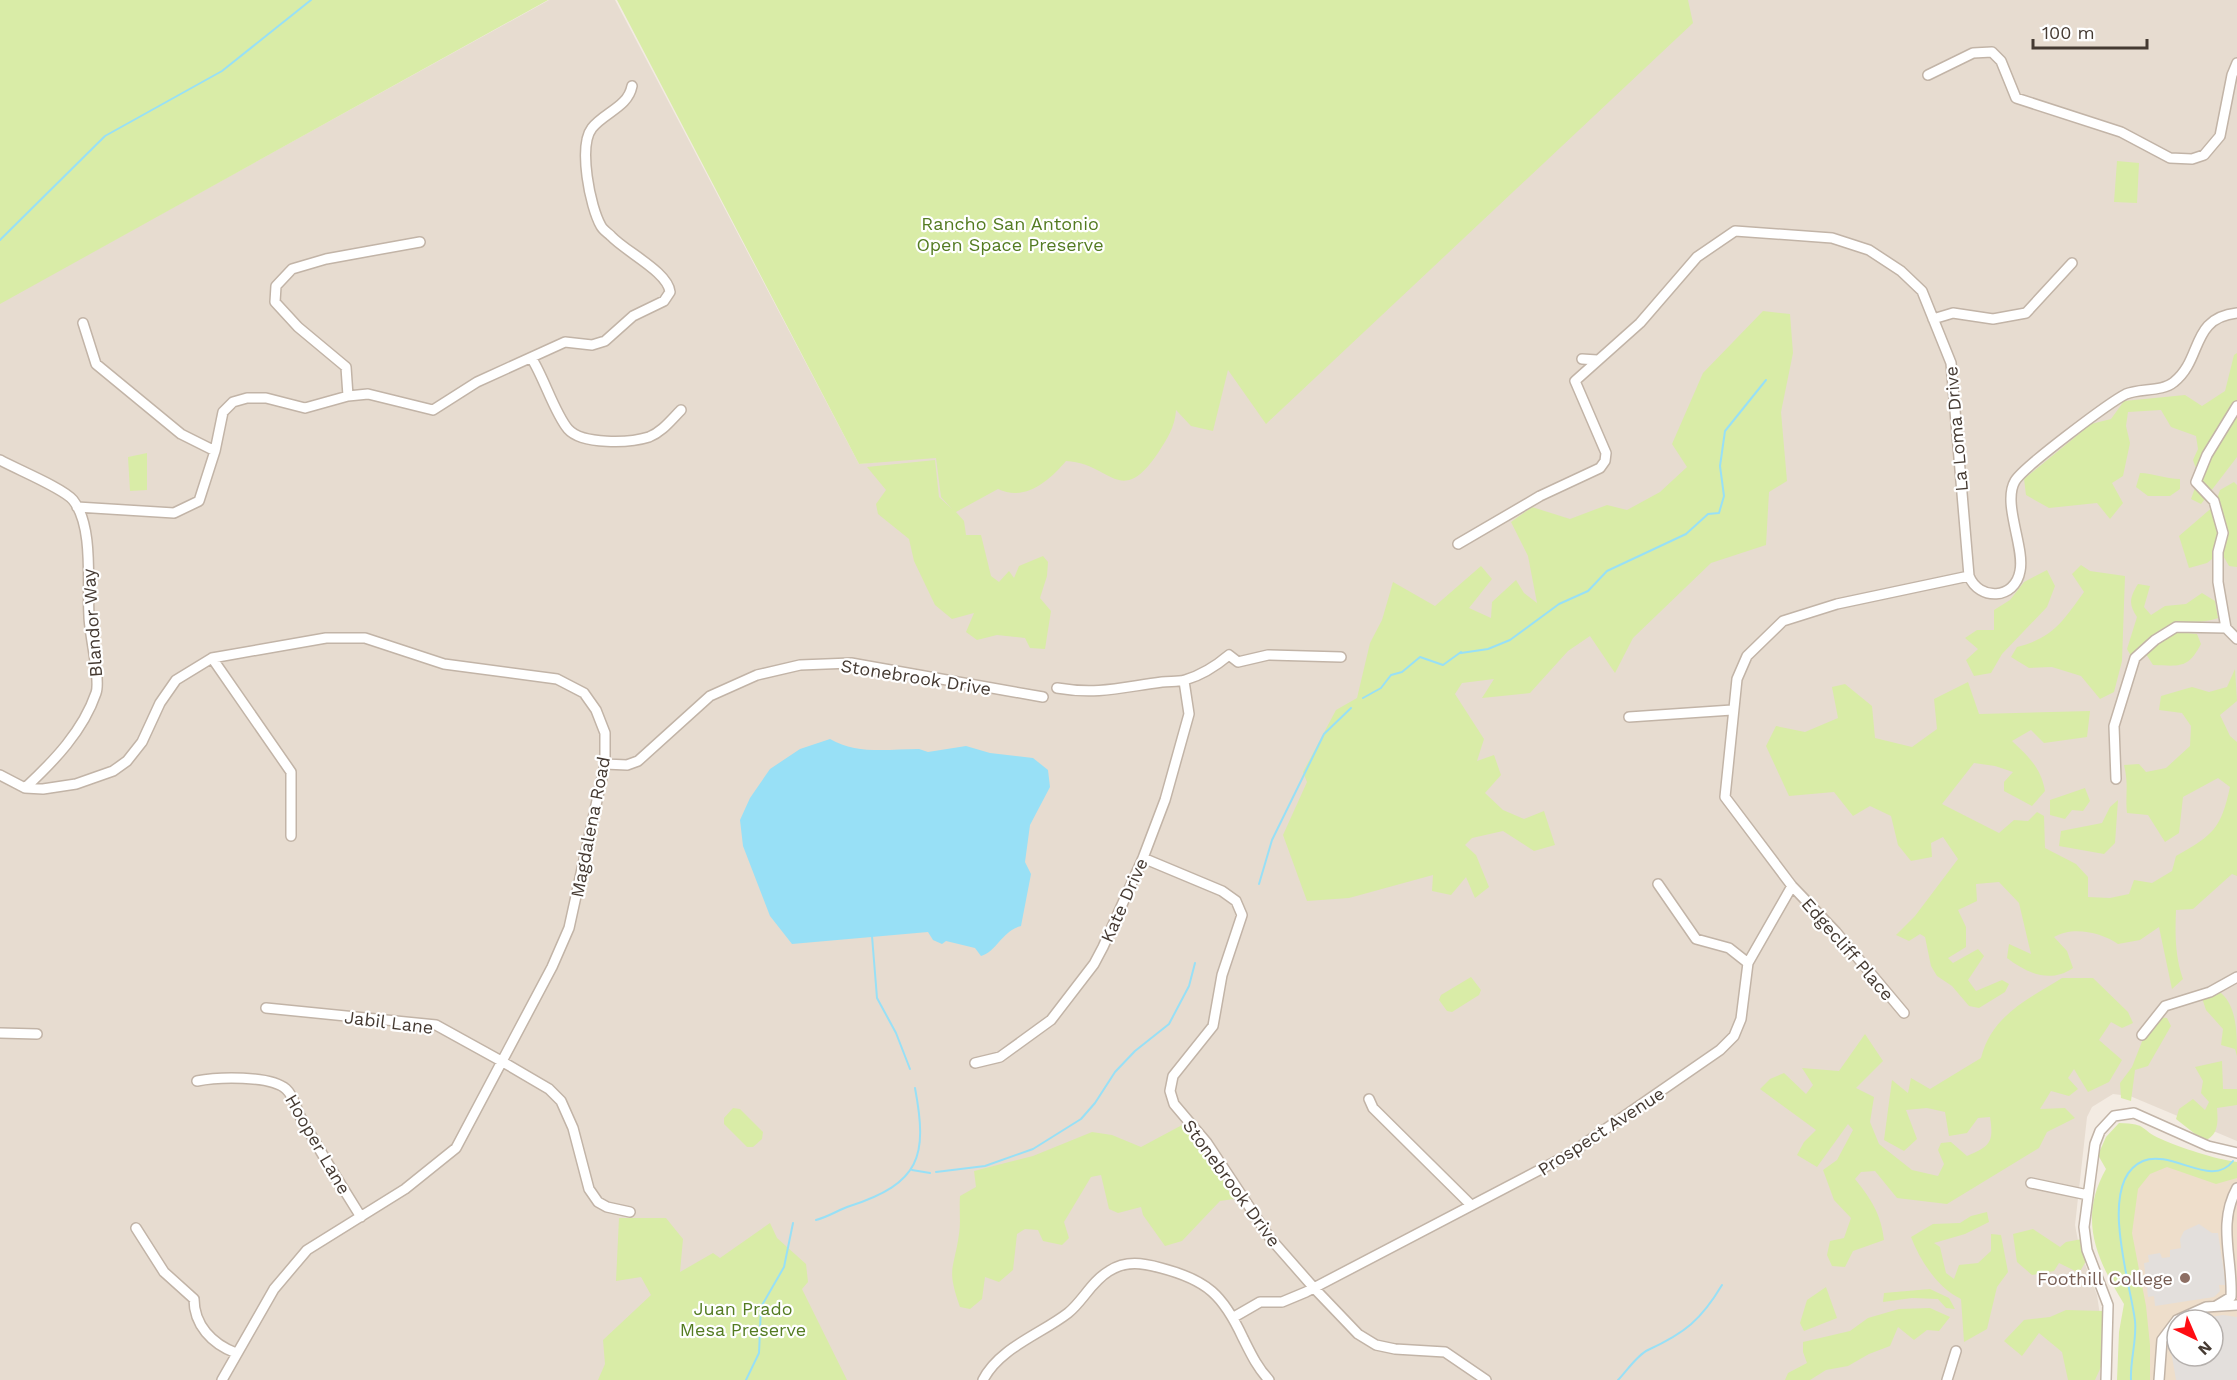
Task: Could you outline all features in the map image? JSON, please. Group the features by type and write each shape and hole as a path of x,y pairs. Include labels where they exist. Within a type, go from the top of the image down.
{"street":[{"path":"1928,75 1973,52 1992,51 2001,61 2016,98 2121,132 2170,158 2192,159 2204,155 2220,136 2234,92 2232,75 2237,63"},
{"path":"0,460 68,495 77,507 174,513 188,508 202,496 223,412 233,402 247,398 266,398 305,408 348,396 368,394 433,410 477,382 565,342 592,345 605,341 633,316 664,301 670,292 664,277 620,245 601,226 591,194 584,148 592,128 630,96 632,86"},
{"name":"La Loma Drive","path":"1458,544 1540,496 1591,474 1605,461 1606,453 1575,381 1640,323 1697,257 1735,231 1832,238 1869,250 1914,281 1927,301 1951,363 1969,576"},
{"path":"348,396 346,367 298,327 275,302 276,286 292,269 326,259 420,242"},
{"path":"1933,319 1953,313 1993,319 2026,313 2072,263"},
{"path":"1792,886 1725,797 1732,710 1737,678 1747,656 1783,621 1837,604 1969,576 1972,584 1988,595 2002,594 2013,587 2020,571 2012,499 2014,482 2030,466 2127,394 2172,384 2185,372 2202,330 2220,315 2237,313"},
{"path":"84,323 96,364 181,434 215,451"},
{"path":"532,358 568,429 582,439 599,441 649,436 664,428 681,410"},
{"path":"1582,358 1597,360"},
{"path":"2237,406 2207,455 2196,482 2214,501 2223,533 2218,552 2218,582 2226,628 2237,639"},
{"name":"Blandor Way","path":"25,788 64,750 98,690 88,615 90,580 83,524 77,507"},
{"path":"2116,779 2114,726 2135,658 2155,640 2176,627 2226,628"},
{"name":"Magdalena Road","path":"0,775 25,788 43,789 66,785 112,771 127,761 142,742 160,703 176,680 212,658 287,643 326,638 365,638 444,664 557,680 584,693 596,710 605,733 605,764 569,928 503,1062 456,1148 405,1189 307,1250 291,1267 259,1313 222,1380"},
{"path":"1057,688 1081,692 1184,681 1210,670 1229,655 1238,662 1268,655 1341,657"},
{"path":"212,658 291,772 291,836"},
{"name":"Stonebrook Drive","path":"605,764 627,765 638,761 710,696 757,675 800,665 851,663 1043,697"},
{"name":"Kate Drive","path":"975,1063 1000,1058 1051,1020 1094,964 1143,858 1165,800 1189,714 1184,681"},
{"path":"1629,717 1732,710"},
{"name":"Stonebrook Drive","path":"1143,858 1222,891 1236,901 1242,915 1222,975 1213,1026 1173,1076 1170,1091 1174,1104 1206,1143 1270,1238 1358,1334 1376,1345 1395,1349 1445,1352 1486,1380"},
{"path":"1658,884 1696,939 1729,948 1748,963"},
{"name":"Prospect Avenue","path":"1234,1317 1260,1302 1282,1302 1314,1288 1568,1155 1720,1050 1734,1036 1741,1019 1748,963 1792,886"},
{"name":"Edgecliff Place","path":"1792,886 1836,932 1904,1013"},
{"path":"2142,1035 2165,1006 2210,992 2237,976"},
{"name":"Jabil Lane","path":"266,1008 436,1025 503,1062 549,1089 561,1101 573,1128 591,1192 598,1202 607,1208 630,1212"},
{"path":"0,1033 37,1034"},
{"name":"Hooper Lane","path":"196,1081 213,1078 259,1080 280,1085 288,1090 302,1119 361,1216"},
{"path":"1369,1099 1373,1108 1471,1205"},
{"path":"2106,1380 2110,1318 2106,1294 2085,1239 2088,1195 2100,1131 2108,1120 2121,1113 2141,1115 2199,1143 2232,1152 2237,1158"},
{"path":"2031,1183 2088,1195"},
{"path":"2216,1306 2230,1297 2225,1225 2228,1207 2237,1188"},
{"path":"136,1228 164,1272 194,1299 194,1313 201,1329 236,1353"},
{"path":"983,1380 998,1360 1070,1311 1095,1282 1123,1263 1146,1264 1199,1281 1218,1294 1234,1317 1258,1368 1269,1380"},
{"path":"2229,1266 2237,1281"},
{"path":"2206,1308 2237,1305"},
{"path":"2159,1380 2162,1340 2165,1336"},
{"path":"1947,1380 1956,1351"}],"shaded area":[{"path":"549,0 615,0 859,464 939,455 965,504 1173,405 1683,0 2237,0 2237,1141 2130,1096 2113,1094 2092,1107 2087,1117 2075,1225 2080,1251 2097,1295 2100,1315 2100,1380 0,1380 0,303"},
{"name":"Foothill College","path":"2168,1164 2237,1174 2237,1380 2140,1380 2125,1236 2134,1179"},
{"path":"2199,1224 2212,1233 2218,1233 2226,1285 2219,1285 2220,1291 2214,1297 2155,1306 2154,1296 2148,1297 2144,1263 2149,1262 2148,1255 2160,1253 2162,1258 2170,1257 2170,1250 2181,1248 2180,1239 2184,1231"},
{"path":"2225,1315 2237,1317 2237,1380 2176,1380 2174,1368 2225,1368"}],"green space":[{"path":"0,0 548,0 0,304"},
{"name":"Rancho San Antonio Open Space Preserve","path":"617,0 1688,0 1693,23 1266,424 1228,370 1213,431 1191,426 1176,410 1172,427 1158,453 1145,470 1134,478 1124,481 1115,479 1094,468 1066,461 1052,476 1036,487 1018,493 998,489 956,512 964,521 966,535 981,535 991,576 999,582 1009,571 1014,578 1019,566 1043,556 1048,562 1047,576 1040,598 1051,611 1045,649 1030,648 1025,638 997,635 977,640 966,632 974,613 952,619 935,605 914,561 909,539 878,514 876,504 886,490 867,467 935,460 939,497 952,509 941,497 936,458 859,464"},
{"path":"2117,161 2139,163 2137,203 2114,202"},
{"path":"1763,311 1790,314 1793,353 1781,412 1787,481 1769,492 1766,545 1711,563 1633,638 1615,673 1590,636 1568,651 1530,693 1482,698 1494,679 1462,683 1455,694 1484,739 1477,761 1494,755 1501,775 1485,793 1503,810 1524,819 1544,811 1555,845 1534,851 1503,831 1472,838 1465,845 1476,855 1489,887 1475,898 1466,877 1451,895 1432,891 1433,875 1349,898 1307,901 1283,835 1307,782 1303,772 1336,710 1357,698 1370,643 1382,620 1393,582 1435,606 1481,566 1492,579 1469,608 1491,618 1492,602 1516,580 1524,593 1537,603 1528,556 1511,522 1532,507 1570,519 1607,505 1627,510 1660,492 1687,467 1672,444 1703,373"},
{"path":"2237,353 2237,457 2201,504 2191,499 2199,477 2193,460 2198,449 2196,436 2171,427 2161,410 2128,412 2126,426 2130,443 2123,476 2112,483 2123,503 2110,519 2097,503 2049,508 2026,495 2024,479 2091,424 2111,419 2124,401 2185,395 2202,406 2225,391 2234,355"},
{"path":"147,453 147,490 130,491 128,457"},
{"path":"2140,473 2180,479 2180,489 2170,496 2148,496 2136,487"},
{"path":"2234,482 2237,485 2237,567 2229,566 2221,552 2207,563 2189,568 2179,536 2215,505 2220,490"},
{"path":"2081,565 2090,571 2125,576 2122,661 2114,692 2100,699 2081,676 2052,667 2029,668 2011,657 2017,647 2040,639 2070,612 2084,592 2072,574"},
{"path":"2047,570 2055,586 2047,607 2002,654 1991,673 1974,676 1966,660 1978,649 1965,638 1977,630 1994,630 1994,610 2010,600 2024,582"},
{"path":"2138,584 2150,586 2144,607 2151,615 2165,606 2186,604 2202,593 2215,601 2218,618 2166,627 2147,639 2131,656 2127,649 2137,617 2131,600"},
{"path":"2178,632 2197,634 2201,644 2192,658 2177,665 2153,665 2146,654 2156,644"},
{"path":"2235,669 2237,701 2220,715 2230,736 2237,742 2237,876 2232,874 2193,909 2176,910 2176,945 2183,979 2172,989 2159,927 2140,940 2118,944 2103,936 2086,932 2061,934 2054,937 2067,951 2073,968 2064,973 2047,976 2023,968 2007,958 2009,944 2031,954 2019,903 1999,882 1976,884 1977,901 1958,910 1966,927 1966,947 1948,958 1953,963 1978,949 1984,956 1968,980 1976,991 2002,980 2009,984 2005,992 1979,1008 1969,1006 1952,986 1937,976 1931,966 1925,937 1920,934 1909,941 1896,935 1915,916 1958,859 1943,837 1931,843 1932,857 1911,861 1898,845 1891,816 1870,806 1853,816 1834,792 1789,796 1766,746 1776,726 1805,732 1838,718 1832,687 1845,684 1872,706 1875,738 1912,747 1937,729 1934,699 1968,682 1979,714 2090,711 2087,737 2044,743 2031,730 2012,741 2024,752 2041,776 2045,791 2032,806 2004,791 2004,782 2013,772 1974,763 1942,804 1999,833 2014,820 2028,821 2037,812 2044,816 2045,848 2076,864 2088,877 2088,897 2110,898 2129,894 2134,880 2152,883 2172,871 2176,856 2207,836 2219,822 2230,787 2218,778 2183,797 2179,833 2165,842 2148,815 2127,813 2124,765 2139,764 2146,772 2166,768 2190,746 2191,726 2182,713 2159,710 2161,696 2192,687 2209,692 2227,687"},
{"path":"2085,788 2090,801 2083,811 2072,810 2065,819 2050,815 2050,800"},
{"path":"2118,800 2115,843 2104,854 2059,846 2061,831 2102,823 2110,807"},
{"path":"1471,977 1481,990 1479,995 1452,1012 1447,1011 1439,1000 1441,995"},
{"path":"2062,978 2093,978 2128,1012 2133,1023 2122,1028 2111,1022 2099,1040 2122,1060 2109,1082 2088,1092 2074,1069 2068,1078 2078,1089 2069,1096 2051,1091 2040,1109 2065,1108 2075,1118 2047,1132 2039,1148 1947,1204 1897,1198 1875,1171 1861,1172 1855,1179 1874,1207 1884,1240 1853,1251 1845,1267 1832,1266 1827,1255 1830,1241 1844,1238 1851,1218 1834,1200 1823,1170 1837,1160 1853,1130 1848,1124 1817,1167 1797,1155 1804,1142 1816,1130 1760,1089 1770,1079 1784,1073 1806,1094 1813,1085 1802,1068 1839,1071 1865,1034 1883,1061 1856,1088 1874,1097 1870,1122 1879,1144 1912,1170 1938,1176 1944,1164 1938,1150 1941,1143 1951,1142 1967,1156 1981,1149 1991,1138 1990,1117 1978,1118 1967,1133 1949,1136 1945,1112 1927,1108 1906,1110 1917,1139 1904,1151 1884,1140 1892,1080 1908,1093 1911,1078 1930,1089 1981,1058 1993,1030 2012,1010"},
{"path":"2218,991 2229,1003 2235,1019 2237,1056 2235,1049 2221,1045 2223,1029 2206,1010 2202,998"},
{"path":"2152,1016 2167,1018 2171,1026 2148,1066 2135,1070 2131,1101 2121,1098 2120,1083 2132,1067"},
{"path":"2222,1061 2223,1089 2237,1089 2237,1105 2217,1108 2215,1132 2204,1141 2176,1119 2179,1109 2193,1099 2205,1110 2209,1102 2201,1093 2203,1081 2195,1067"},
{"path":"733,1108 740,1109 763,1132 762,1139 753,1147 747,1147 724,1124 724,1118"},
{"path":"2119,1123 2140,1126 2178,1146 2237,1162 2237,1178 2216,1184 2167,1167 2150,1174 2138,1189 2132,1233 2146,1306 2150,1345 2150,1380 2117,1380 2119,1332 2124,1304 2105,1271 2094,1238 2092,1222 2093,1205 2106,1169 2098,1155 2106,1137"},
{"path":"1184,1124 1197,1139 1234,1199 1220,1201 1182,1241 1165,1246 1143,1215 1141,1207 1118,1213 1109,1209 1101,1175 1091,1177 1064,1222 1069,1238 1062,1245 1043,1241 1038,1230 1025,1229 1017,1234 1013,1270 999,1282 985,1277 982,1299 970,1309 960,1307 953,1284 952,1269 960,1229 960,1196 976,1187 974,1171 1033,1156 1092,1132 1112,1135 1141,1147"},
{"path":"1987,1212 1989,1222 1965,1234 1934,1243 1940,1247 1946,1273 1954,1279 1959,1265 1978,1263 1991,1251 1991,1234 2001,1235 2008,1272 1997,1287 1987,1329 1964,1342 1961,1299 1937,1281 1919,1255 1911,1237 1933,1224 1960,1223 1971,1216"},
{"name":"Juan Prado Mesa Preserve","path":"619,1218 666,1218 683,1239 680,1272 713,1253 720,1258 770,1223 777,1238 806,1264 808,1282 802,1289 847,1380 598,1380 605,1364 603,1340 651,1295 641,1277 616,1281"},
{"path":"2033,1229 2060,1247 2066,1242 2082,1239 2089,1256 2079,1273 2059,1263 2054,1271 2032,1275 2017,1262 2013,1234"},
{"path":"1826,1287 1837,1318 1804,1331 1800,1323 1807,1300"},
{"path":"1930,1289 1949,1298 1955,1309 1946,1308 1938,1299 1912,1298 1883,1302 1884,1293"},
{"path":"1930,1308 1950,1317 1939,1331 1927,1330 1914,1340 1898,1327 1890,1346 1869,1354 1848,1366 1826,1370 1810,1380 1785,1380 1788,1373 1807,1363 1803,1352 1803,1342 1850,1331 1868,1318 1899,1309"},
{"path":"2066,1310 2105,1311 2110,1347 2095,1380 2068,1380 2062,1352 2039,1333 2022,1356 2004,1341 2024,1320 2050,1317"}],"water":[{"path":"830,739 851,747 873,750 919,749 928,752 966,746 990,753 1033,758 1048,770 1050,787 1030,825 1025,862 1031,874 1021,926 1009,932 991,950 981,956 975,948 946,941 942,944 933,940 928,932 792,944 770,916 743,846 740,820 750,798 770,769 800,749"}],"waterway":[{"path":"0,240 105,136 222,71 311,0"},
{"path":"1461,653 1488,649 1510,640 1559,604 1588,591 1607,571 1686,534 1708,514 1719,513 1724,496 1720,466 1725,431 1766,380"},
{"path":"1363,698 1381,688 1391,675 1402,672 1420,657 1443,665 1461,652"},
{"path":"1259,884 1272,840 1324,734 1351,708"},
{"path":"872,936 877,998 896,1033 910,1069"},
{"path":"936,1172 985,1166 1033,1149 1081,1119 1095,1103 1115,1072 1135,1051 1169,1024 1189,986 1195,963"},
{"path":"816,1220 892,1188 905,1177 914,1164 919,1150 919,1112 915,1088"},
{"path":"2131,1380 2135,1321 2120,1235 2121,1189 2129,1172 2143,1161 2166,1160 2214,1171 2224,1169 2233,1161"},
{"path":"912,1170 930,1173"},
{"path":"746,1380 759,1353 761,1307 784,1267 793,1223"},
{"path":"1618,1380 1644,1352 1672,1338 1691,1324 1707,1308 1722,1285"}],"place":[{"name":"Foothill College","path":"2185,1278"}]}
